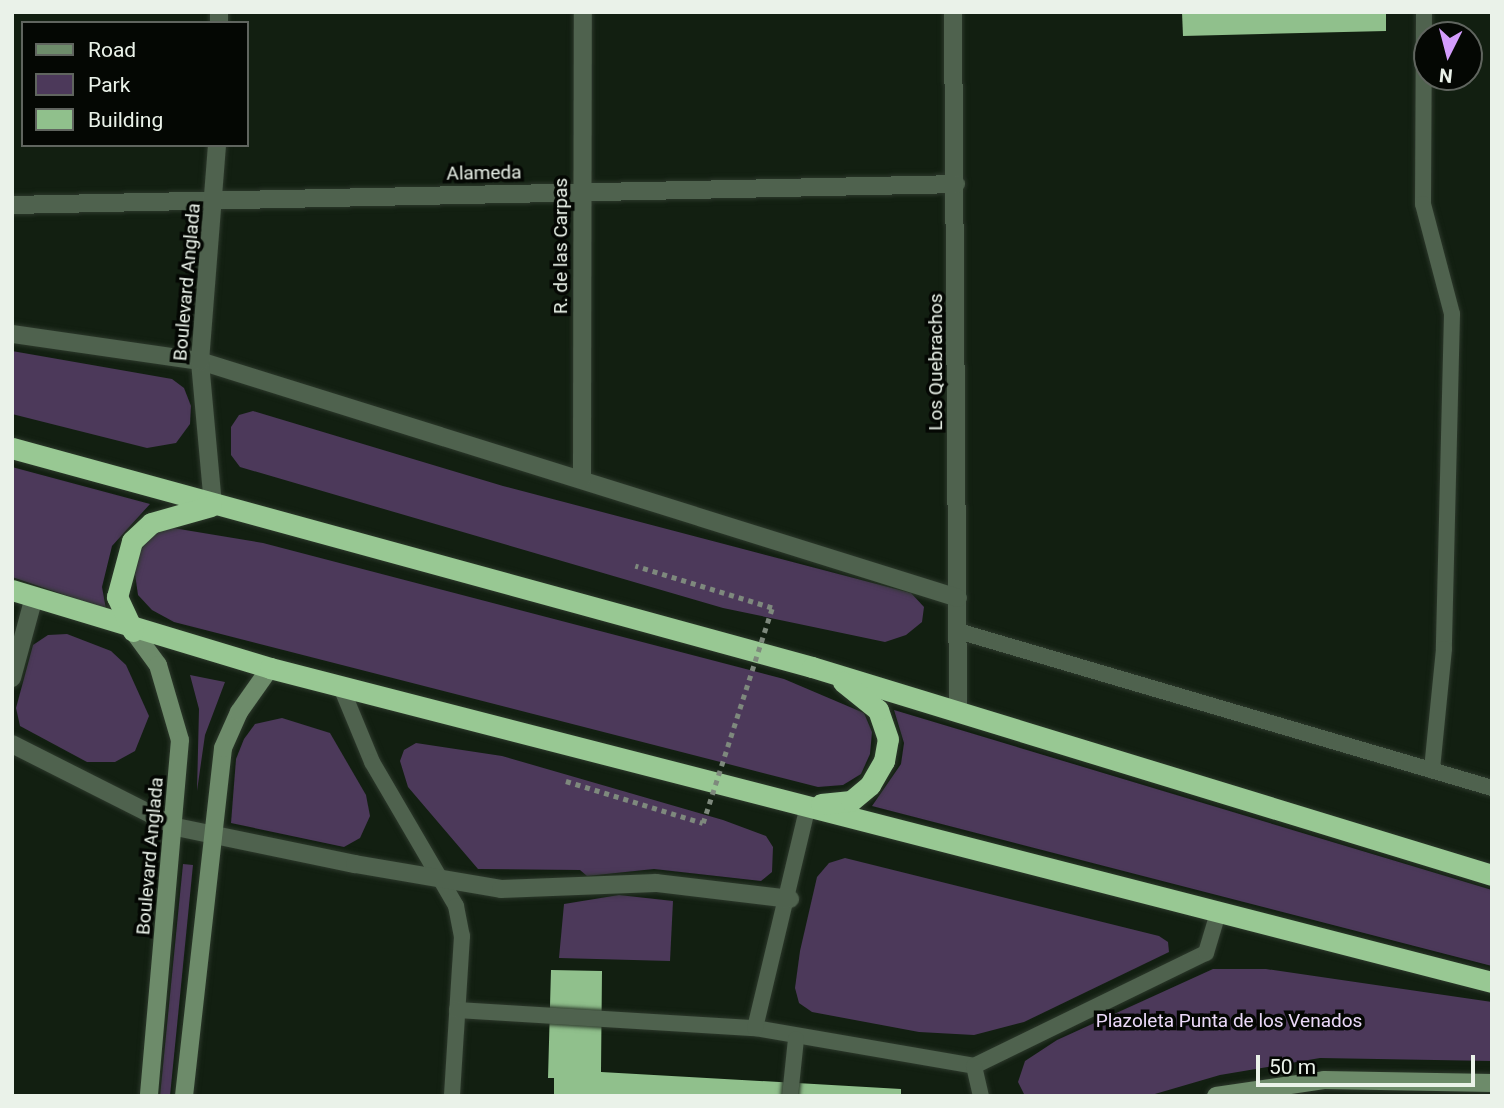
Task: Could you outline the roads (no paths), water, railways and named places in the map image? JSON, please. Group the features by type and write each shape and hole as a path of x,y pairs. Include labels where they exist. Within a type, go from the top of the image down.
{"highway":[{"path":"12,447 213,505 812,667 1492,875"},
{"path":"133,631 117,597 131,541 151,523 213,505"},
{"path":"12,590 133,631 341,687 1492,982"},
{"path":"808,805 851,800 870,785 884,761 888,739 878,710 851,687 812,667"}],"main road":[{"name":"Boulevard Anglada","path":"133,631 158,665 173,705 180,740 176,827 149,1096"},
{"path":"184,1096 211,836 223,748 239,712 270,668"},
{"path":"1216,1096 1324,1080 1492,1083"}],"street":[{"name":"R. de las Carpas","path":"582,480 583,12"},
{"name":"Los Quebrachos","path":"953,12 958,712"},
{"name":"Boulevard Anglada","path":"213,505 200,361 216,200 216,147"},
{"name":"Alameda","path":"12,205 956,184"},
{"path":"12,334 200,361 958,598"},
{"path":"12,678 34,597"},
{"path":"12,744 176,827 211,836 501,889 656,883 790,900"}],"lane":[{"path":"1423,12 1423,204 1452,314 1444,649 1432,771"},
{"path":"958,631 1492,788"},
{"path":"341,687 372,762 456,906 462,936 452,1096"},
{"path":"755,1028 790,900 808,805"},
{"path":"457,1010 755,1028 796,1039 974,1066 1206,953 1218,913"},
{"path":"790,1096 796,1039"},
{"path":"974,1066 981,1096"}],"park label":[{"name":"Plazoleta Punta de los Venados","path":"1229,1021"}]}
